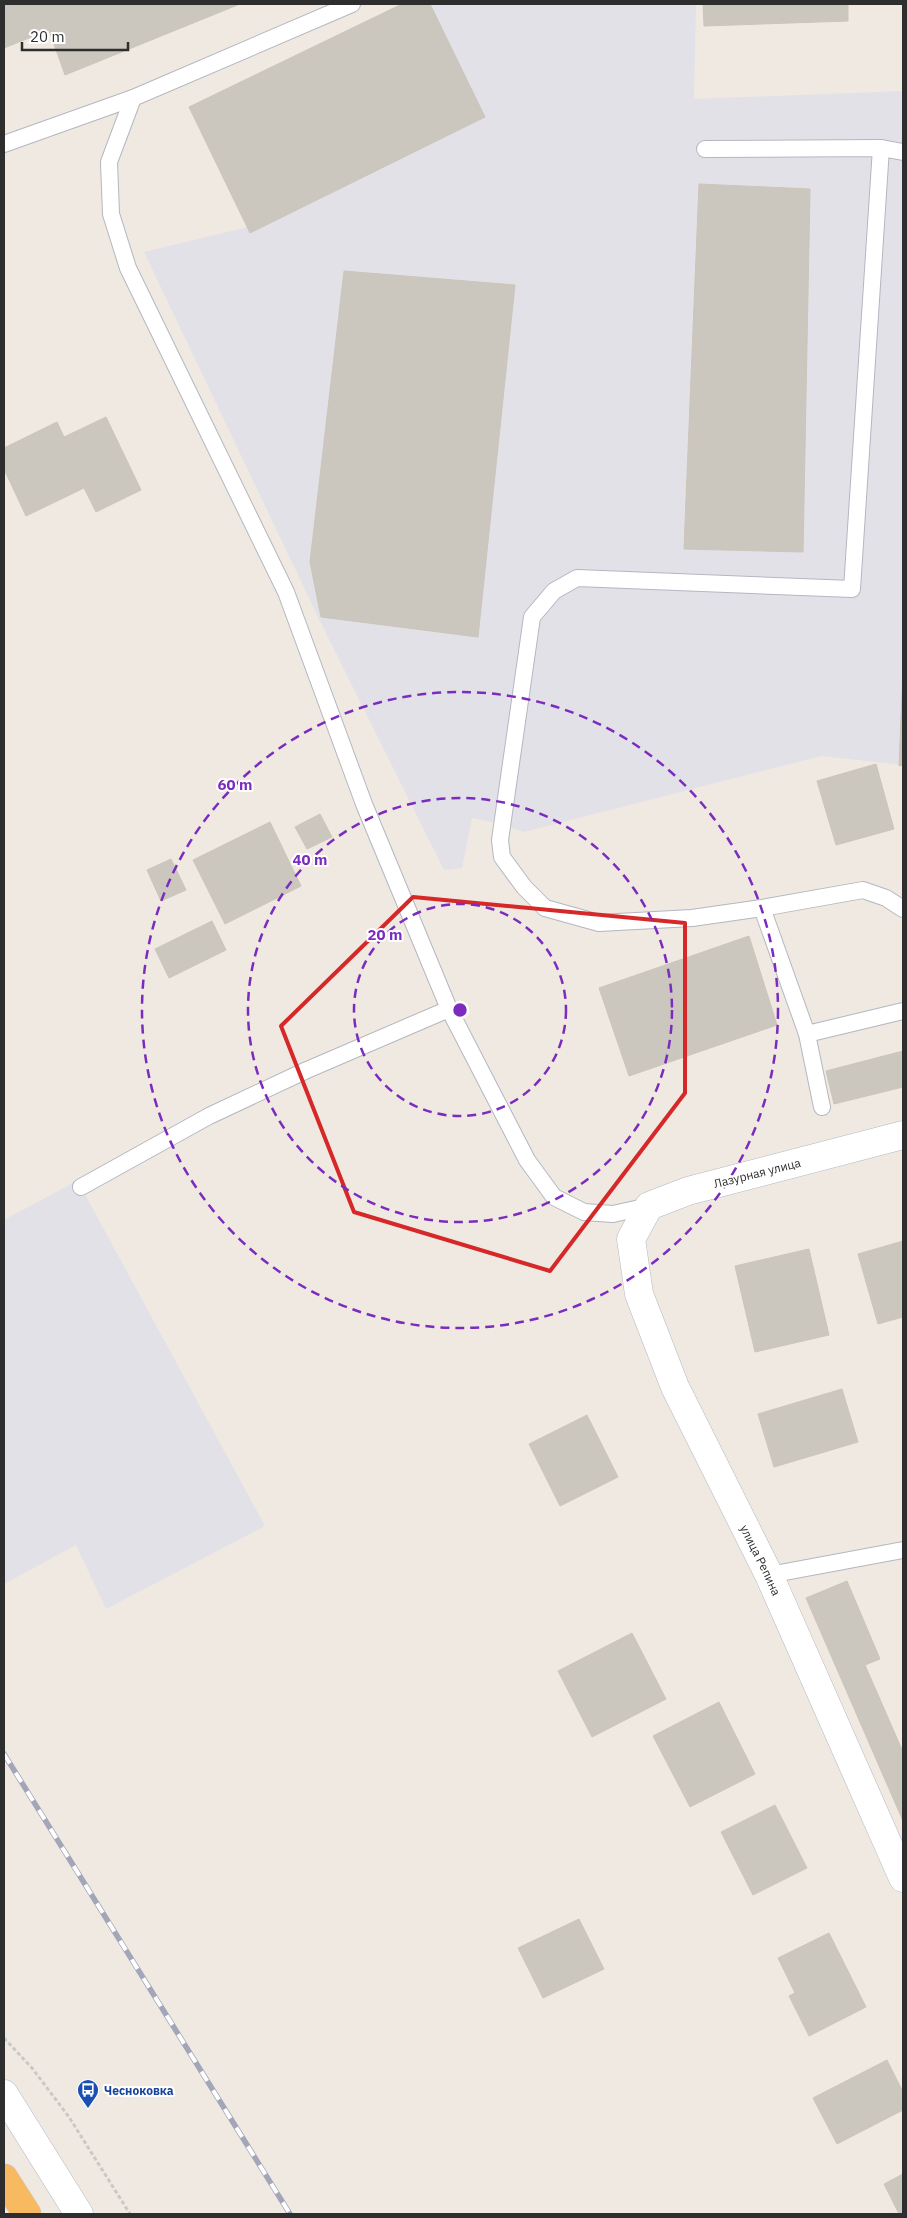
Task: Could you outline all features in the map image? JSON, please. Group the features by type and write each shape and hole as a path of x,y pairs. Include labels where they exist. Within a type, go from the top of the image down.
{"highway":[{"path":"4,2178 27,2214"}],"street":[{"name":"Лазурная улица","path":"649,1206 688,1191 903,1135"},
{"name":"улица Репина","path":"649,1206 631,1239 639,1294 675,1387 769,1575 903,1878"},
{"path":"4,2094 79,2214"}],"lane":[{"path":"4,144 133,98 352,4"},
{"path":"133,98 109,162 111,214 128,268 286,592 364,804 449,1009 527,1160 554,1197 584,1212 613,1214 649,1206"},
{"path":"705,149 881,148 903,152"},
{"path":"881,148 852,589 577,578 554,590 532,618 501,824 502,857 524,887 545,908 599,922 692,918 863,890 886,898 903,909"},
{"path":"762,908 807,1034 822,1107"},
{"path":"81,1187 209,1116 307,1070 449,1009"},
{"path":"807,1034 903,1011"},
{"path":"769,1575 903,1550"}],"path":[{"path":"4,2038 32,2068 69,2117 130,2214"}],"highlighted area":[{"path":"413,897 685,923 685,1093 550,1271 354,1212 281,1026"}],"shaded area":[{"path":"404,4 696,4 694,99 903,91 903,765 821,756 524,832 501,824 472,818 462,868 444,870 318,617 144,252 248,227 189,107"},
{"path":"73,1183 81,1187 265,1526 106,1609 76,1545 4,1584 4,1220"}],"building":[{"path":"4,4 240,4 65,75 49,30 4,48"},
{"path":"402,4 430,4 485,117 250,233 189,107"},
{"path":"703,4 848,4 848,21 704,26"},
{"path":"699,184 810,189 803,552 684,549"},
{"path":"344,271 515,285 478,637 321,617 310,562"},
{"path":"106,417 141,490 96,512 84,488 26,516 4,469 4,448 57,422 64,437"},
{"path":"903,670 903,765 899,766"},
{"path":"876,764 894,829 836,845 817,781"},
{"path":"320,814 332,837 307,849 295,827"},
{"path":"270,822 301,886 225,924 193,860"},
{"path":"171,859 186,890 161,901 147,870"},
{"path":"212,921 226,950 169,978 155,949"},
{"path":"749,936 777,1025 629,1076 599,988"},
{"path":"903,1051 903,1087 834,1104 826,1071"},
{"path":"903,1241 903,1317 878,1324 858,1254"},
{"path":"809,1249 829,1335 755,1352 735,1266"},
{"path":"842,1389 858,1442 774,1467 758,1414"},
{"path":"587,1415 618,1477 560,1506 529,1444"},
{"path":"847,1581 880,1659 865,1665 903,1752 903,1821 806,1598"},
{"path":"632,1633 666,1699 592,1737 558,1671"},
{"path":"719,1702 755,1774 690,1807 653,1736"},
{"path":"775,1805 807,1868 753,1895 721,1832"},
{"path":"579,1919 604,1969 543,1998 518,1948"},
{"path":"829,1933 866,2007 809,2036 789,1996 795,1993 778,1958"},
{"path":"887,2060 903,2092 903,2110 837,2144 813,2098"},
{"path":"903,2174 903,2214 899,2214 884,2184"}],"railway":[{"path":"4,1754 290,2214"}],"place":[{"name":"Чесноковка","path":"88,2109"}]}
